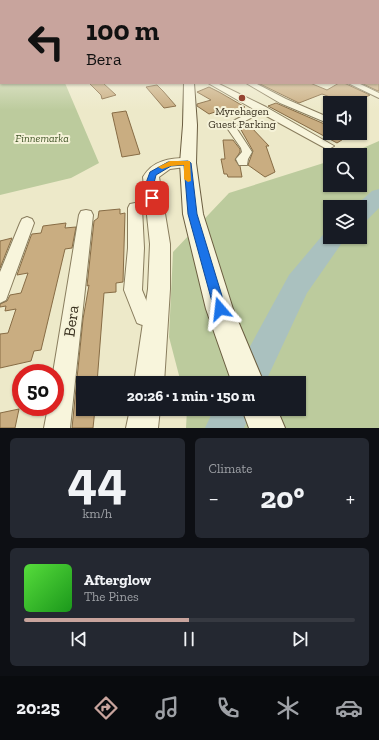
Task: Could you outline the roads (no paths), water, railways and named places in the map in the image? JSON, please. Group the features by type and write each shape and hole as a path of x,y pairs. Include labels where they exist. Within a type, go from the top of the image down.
{"main road":[{"path":"189,84 190,125 188,163 189,185 195,221 220,309 245,376"},
{"path":"262,416 267,428"}],"street":[{"path":"214,84 263,109 329,146"},
{"path":"252,84 283,101 323,118"},
{"path":"354,84 379,96"},
{"path":"243,162 242,159 247,152 246,148 233,132 230,125 240,118 263,109"},
{"path":"150,376 157,317 160,244 151,177 164,165 188,163"},
{"path":"135,208 136,248 133,290 144,316 157,317"},
{"name":"Bera","path":"57,428 86,215"},
{"path":"0,294 27,223"},
{"path":"142,428 144,416"}],"waterway":[{"path":"367,207 379,196"},
{"path":"251,376 298,284 329,244"},
{"path":"224,428 230,416"}],"place":[{"name":"Myrehagen Guest Parking","path":"242,98"}],"park label":[{"name":"Finnemarka","path":"42,138"}]}
